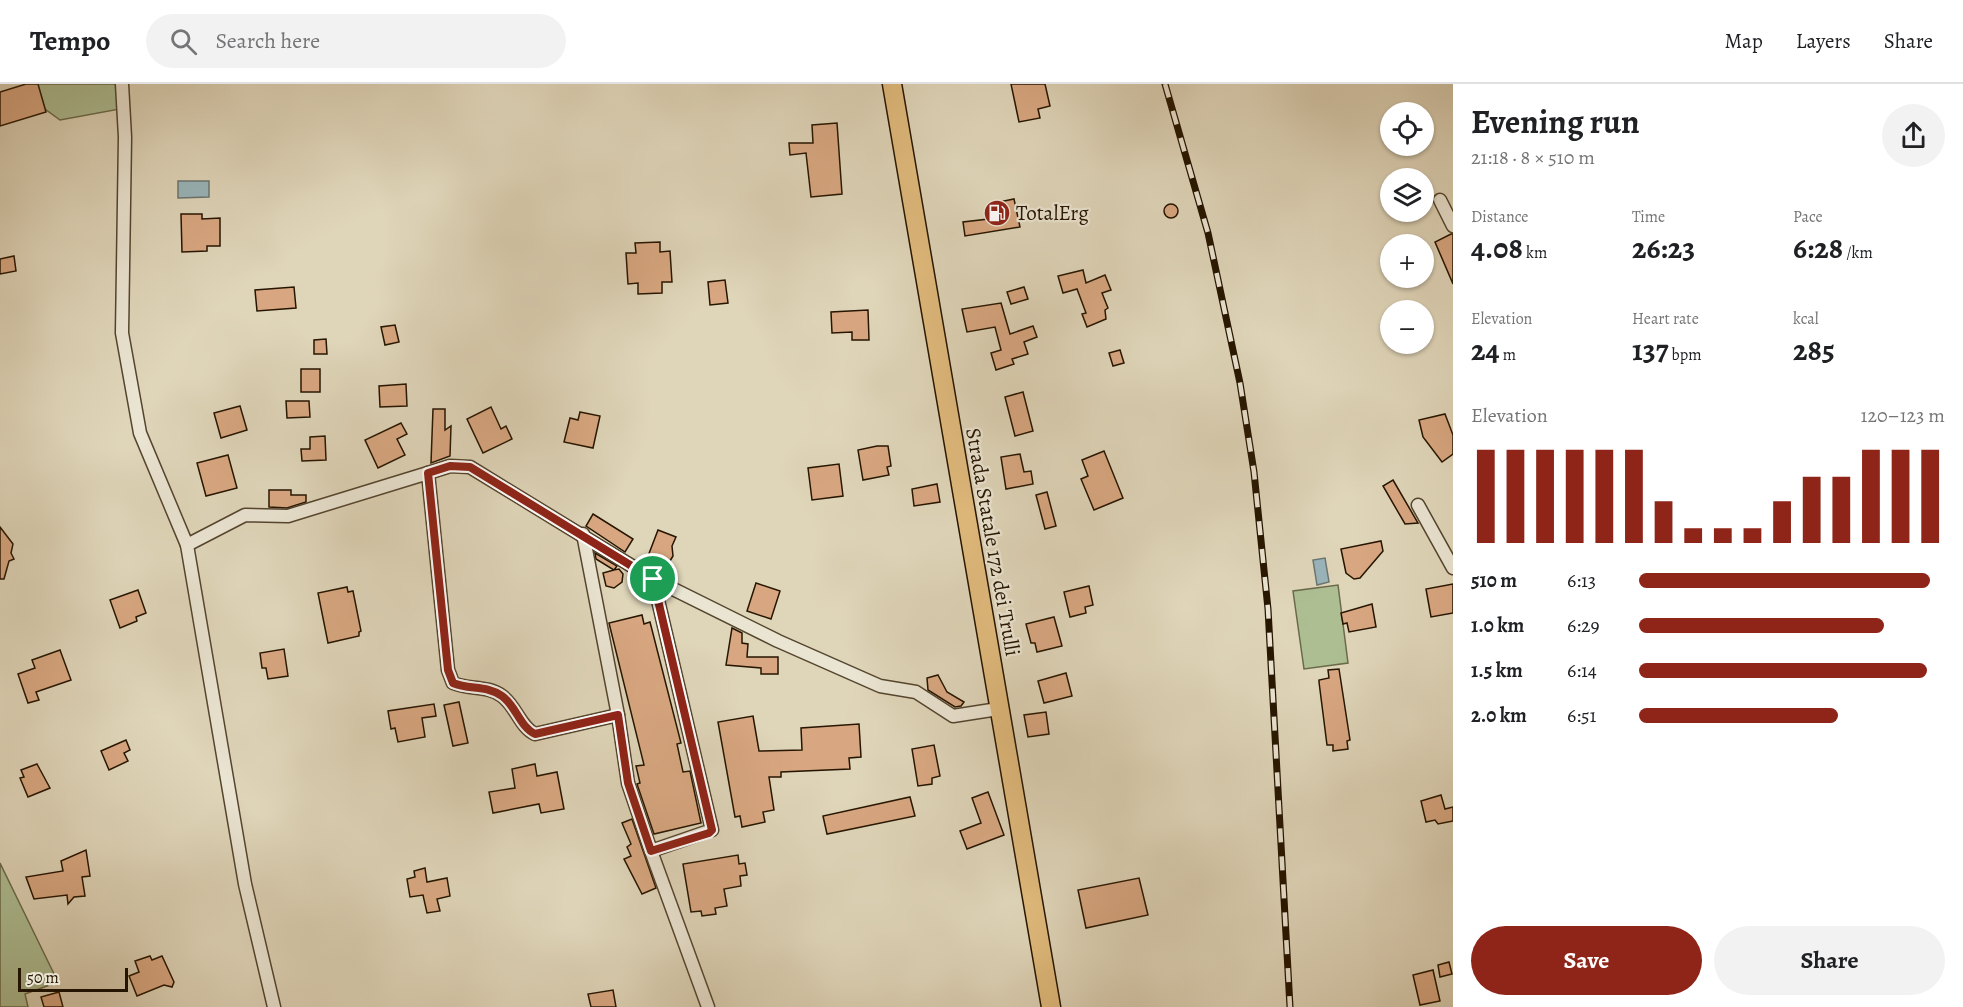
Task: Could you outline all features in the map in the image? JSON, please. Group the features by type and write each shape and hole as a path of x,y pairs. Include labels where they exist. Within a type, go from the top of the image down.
{"main road":[{"name":"Strada Statale 172 dei Trulli","path":"892,84 1051,1007"}],"street":[{"path":"122,84 125,137 122,333 140,433 187,545 245,884 274,1007"},
{"path":"1440,200 1453,226"},
{"path":"187,545 245,515 288,516 450,466 470,467 583,534 653,579 778,641 880,686 916,692 953,716 977,715 998,709"},
{"path":"428,473 448,670 453,683 487,688 502,696 529,731 535,734 618,715"},
{"path":"1418,505 1453,568"},
{"path":"583,534 618,715 628,783 708,1007"},
{"path":"651,851 712,830 653,579"}],"green space":[{"path":"37,84 117,84 120,109 60,120 45,109"},
{"path":"1338,585 1348,663 1304,669 1293,591"},
{"path":"0,863 58,982 25,994 28,1007 0,1007"}],"water":[{"path":"178,181 209,181 209,197 178,198"},
{"path":"1325,558 1329,582 1317,585 1313,560"}],"building":[{"path":"26,84 38,84 46,112 0,126 0,92"},
{"path":"1011,84 1045,84 1050,106 1038,109 1040,118 1019,122"},
{"path":"837,123 842,194 811,197 806,153 790,155 789,143 813,143 812,125"},
{"path":"1014,199 1020,227 965,236 963,222 997,218 994,203"},
{"path":"1171,204 1176,206 1178,211 1176,216 1171,218 1166,216 1164,211 1166,206"},
{"path":"181,214 202,214 202,219 220,218 220,246 207,246 207,251 182,252"},
{"path":"1453,234 1453,284 1435,242"},
{"path":"660,242 660,252 670,251 672,282 662,282 662,293 638,294 638,283 628,284 626,253 636,253 635,243"},
{"path":"14,256 16,271 0,274 0,259"},
{"path":"1083,270 1086,283 1105,275 1111,290 1102,293 1108,308 1105,310 1106,319 1087,327 1082,314 1086,313 1077,289 1063,293 1058,276"},
{"path":"725,280 728,303 710,305 708,282"},
{"path":"294,287 296,308 257,311 255,290"},
{"path":"1024,287 1028,299 1011,304 1007,292"},
{"path":"1001,303 1010,334 1033,326 1037,337 1024,342 1028,354 1012,359 1014,364 996,370 991,353 1001,350 995,327 967,332 962,309"},
{"path":"868,310 869,340 852,340 852,332 832,333 831,312"},
{"path":"395,325 399,342 385,345 381,327"},
{"path":"326,339 327,354 314,354 314,340"},
{"path":"1120,350 1124,363 1113,366 1109,353"},
{"path":"301,369 320,369 320,392 301,392"},
{"path":"406,384 407,406 380,407 379,386"},
{"path":"1023,392 1033,431 1015,436 1005,397"},
{"path":"286,401 309,401 310,417 287,418"},
{"path":"240,406 247,430 221,438 214,413"},
{"path":"491,407 501,429 506,426 512,439 483,453 467,419"},
{"path":"433,409 445,409 445,430 451,426 450,456 431,463"},
{"path":"580,412 600,416 593,448 564,442 570,418 578,420"},
{"path":"1445,414 1453,435 1453,454 1442,462 1423,437 1419,420"},
{"path":"401,423 407,434 397,439 405,455 378,468 365,440"},
{"path":"325,436 326,460 302,461 301,449 310,449 310,437"},
{"path":"888,446 891,466 887,467 889,475 863,480 858,450"},
{"path":"1104,451 1123,498 1094,510 1081,479 1088,476 1082,460"},
{"path":"1020,454 1024,472 1031,471 1033,484 1006,489 1001,457"},
{"path":"228,455 237,488 206,496 197,463"},
{"path":"839,464 843,496 812,500 808,468"},
{"path":"1393,480 1418,523 1405,524 1383,486"},
{"path":"937,484 940,502 914,506 912,489"},
{"path":"269,490 291,490 291,495 306,495 306,502 287,508 269,507"},
{"path":"1047,492 1056,526 1045,529 1036,495"},
{"path":"593,514 633,539 625,552 586,526"},
{"path":"0,527 13,544 11,553 14,559 9,561 4,579 0,579"},
{"path":"658,530 676,537 672,546 673,556 662,574 645,564"},
{"path":"1381,541 1383,551 1360,578 1354,579 1346,573 1341,549"},
{"path":"595,553 617,566 614,570 596,559"},
{"path":"619,569 623,574 622,582 614,588 606,586 603,573"},
{"path":"756,583 780,591 771,619 747,611"},
{"path":"1453,584 1453,613 1431,617 1426,589"},
{"path":"1089,586 1093,605 1085,607 1086,613 1070,617 1064,592"},
{"path":"347,587 348,592 353,591 361,631 359,636 328,643 318,593"},
{"path":"138,590 146,613 136,617 137,621 120,628 110,600"},
{"path":"1372,604 1376,627 1349,632 1347,623 1343,624 1341,613"},
{"path":"642,615 644,624 650,622 681,743 677,744 683,772 690,771 701,823 654,834 637,784 640,783 636,766 644,765 609,623"},
{"path":"1054,617 1062,646 1037,652 1035,643 1031,643 1026,624"},
{"path":"732,628 742,633 742,643 748,644 747,657 778,657 778,674 761,674 761,668 726,665"},
{"path":"284,649 288,676 268,679 266,668 262,668 260,653"},
{"path":"60,650 71,680 36,692 39,700 28,703 18,674 35,668 32,660"},
{"path":"1339,669 1350,740 1347,741 1348,749 1333,751 1333,745 1327,745 1319,680 1329,678 1328,670"},
{"path":"1066,673 1072,696 1044,703 1038,681"},
{"path":"938,675 947,692 964,702 961,706 955,707 928,690 927,678"},
{"path":"459,702 468,743 453,746 444,705"},
{"path":"434,704 436,716 422,718 425,737 398,742 395,728 391,729 388,711"},
{"path":"1046,712 1049,734 1028,737 1024,715"},
{"path":"753,716 759,751 802,750 801,728 859,724 861,757 849,758 850,769 781,772 781,777 769,777 774,810 763,812 765,822 742,827 740,816 735,817 718,722"},
{"path":"126,740 130,750 124,753 128,761 109,770 101,751"},
{"path":"934,745 940,776 932,778 932,784 918,786 912,749"},
{"path":"37,764 50,788 28,797 20,778 24,777 21,770"},
{"path":"535,764 537,776 557,772 564,809 541,813 539,804 493,813 489,792 515,788 512,769"},
{"path":"988,792 1004,835 967,849 960,831 981,823 972,798"},
{"path":"1441,795 1445,809 1453,807 1453,821 1438,824 1435,820 1426,822 1421,801"},
{"path":"910,797 915,816 827,834 823,816"},
{"path":"632,819 656,888 642,894 624,859 631,856 627,847 631,844 622,823"},
{"path":"86,850 90,876 82,877 85,896 74,897 68,904 67,895 34,899 26,877 63,871 61,861"},
{"path":"738,855 739,864 745,863 747,875 740,876 741,886 724,889 727,906 715,908 716,914 702,916 701,911 691,912 683,864"},
{"path":"425,868 427,882 447,878 450,896 437,899 440,911 427,913 423,895 410,897 407,879 415,877 414,871"},
{"path":"1139,878 1148,915 1086,928 1078,890"},
{"path":"150,956 152,960 162,956 174,982 172,987 164,985 137,996 129,976 139,972 135,961"},
{"path":"1449,962 1452,974 1440,977 1438,965"},
{"path":"1433,970 1440,1001 1420,1005 1413,975"},
{"path":"613,990 616,1007 591,1007 588,994"},
{"path":"59,992 63,1007 44,1007 41,997"}],"railway":[{"path":"1165,84 1208,233 1240,383 1254,472 1268,609 1290,1007"}],"place":[{"name":"TotalErg","path":"997,213"}],"route":[{"path":"450,466 470,467 583,534 653,579 712,830 709,833 651,851 628,783 618,715 535,734 529,731 513,707 502,696 487,688 453,683 448,670 428,473 450,466"}]}
